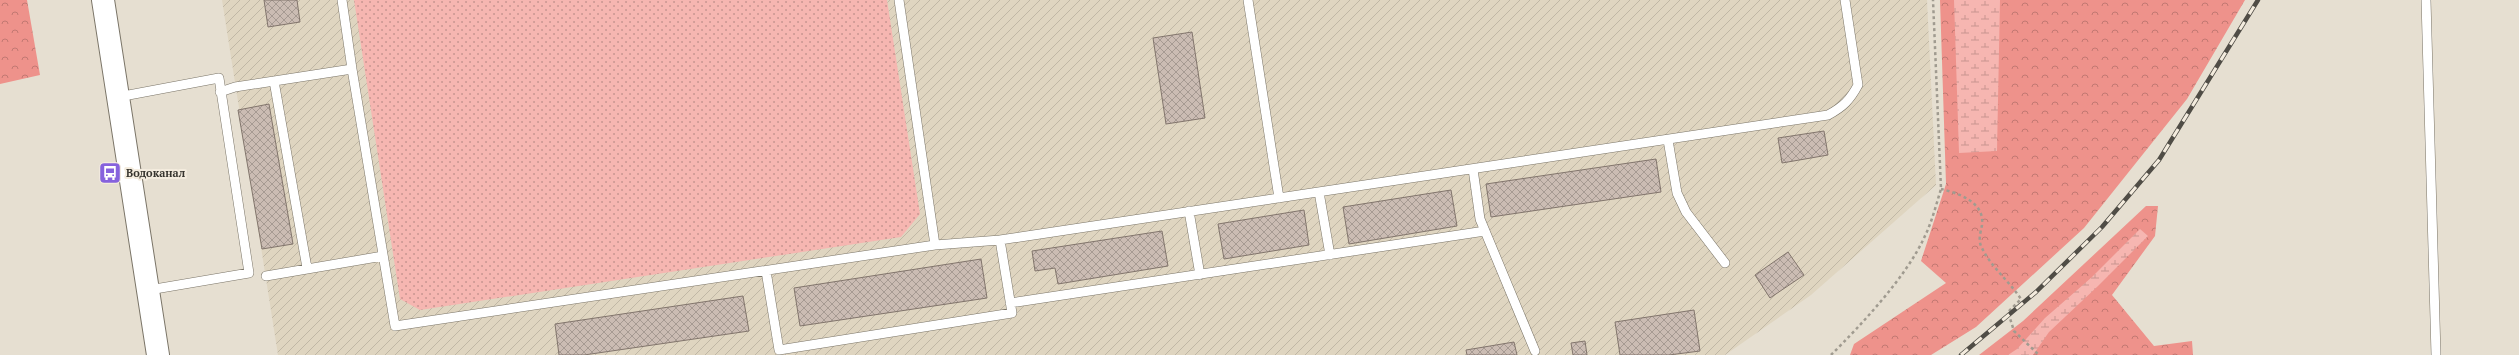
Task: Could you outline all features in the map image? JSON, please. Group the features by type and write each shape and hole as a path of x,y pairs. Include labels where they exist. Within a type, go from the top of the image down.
{"street":[{"path":"103,0 158,355"}],"lane":[{"path":"342,0 352,69 395,326 935,245 1000,240 1828,115 1842,108 1852,97 1858,85 1845,0"},
{"path":"899,0 935,245"},
{"path":"1248,0 1279,198"},
{"path":"2426,0 2436,355"},
{"path":"220,92 235,87 274,80 352,69"},
{"path":"118,97 219,78 249,274 148,290"},
{"path":"274,80 307,268"},
{"path":"1668,140 1676,193 1686,212 1725,263"},
{"path":"1473,169 1480,219 1535,351"},
{"path":"1319,192 1330,255"},
{"path":"1189,212 1200,275"},
{"path":"1010,303 1485,231"},
{"path":"766,270 779,350 1012,313 1000,240"},
{"path":"266,276 383,256"}],"path":[{"path":"1831,355 1854,333 1908,263 1924,239 1941,189 1933,0"},
{"path":"1941,189 1963,195 1982,214 1981,246 2000,275 2015,288 2021,299 2008,312 2014,331 2038,355"}],"shaded area":[{"path":"222,0 1927,0 1936,185 1811,295 1725,355 278,355"}],"green space":[{"path":"0,0 27,0 40,75 0,84"},
{"path":"354,0 887,0 920,214 901,237 420,310 400,299"},
{"path":"1940,0 2245,0 2187,99 2084,228 1976,327 1931,355 1850,355 1854,344 1946,283 1921,261 1946,184"},
{"path":"1954,0 2000,0 1997,151 1959,153"},
{"path":"2146,206 2158,206 2155,236 2112,295 2154,346 2192,341 2193,355 1979,355 2023,321"},
{"path":"2140,229 2148,236 2049,332 2033,355 2008,355 2017,349 2045,318 2092,277"}],"building":[{"path":"264,0 297,0 300,22 268,27"},
{"path":"1192,32 1205,118 1166,124 1153,38"},
{"path":"269,104 293,244 262,249 238,110"},
{"path":"1824,131 1828,155 1782,163 1778,138"},
{"path":"1656,159 1661,192 1491,217 1486,184"},
{"path":"1451,190 1457,226 1349,244 1343,207"},
{"path":"1304,210 1309,245 1224,259 1218,224"},
{"path":"1162,231 1168,266 1058,284 1055,268 1035,271 1032,251"},
{"path":"1788,252 1804,275 1770,298 1755,275"},
{"path":"981,259 987,298 800,326 794,288"},
{"path":"743,296 749,331 584,355 559,355 555,324"},
{"path":"1694,310 1700,351 1669,355 1620,355 1615,322"},
{"path":"1585,341 1587,355 1573,355 1571,343"},
{"path":"1514,342 1517,355 1467,355 1466,350"}],"railway":[{"path":"1961,355 2036,292 2102,227 2159,160 2258,0"}],"place":[{"name":"Водоканал","path":"110,173"}]}
